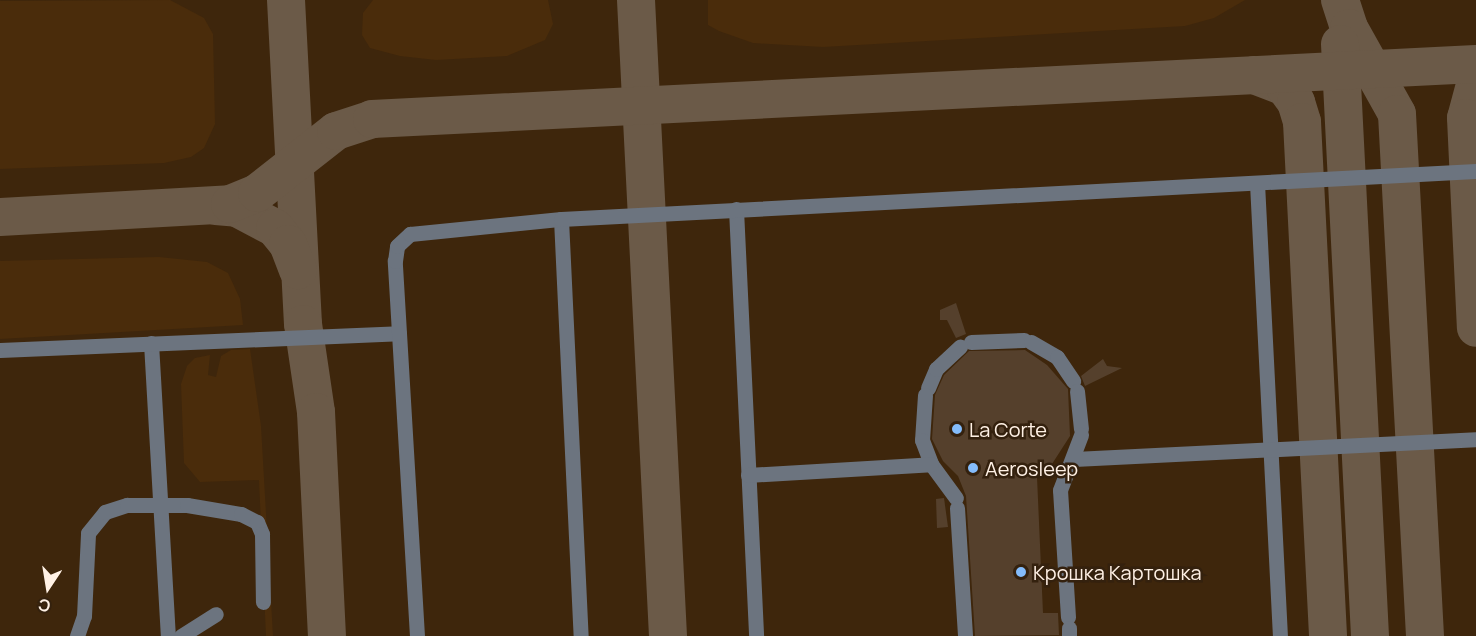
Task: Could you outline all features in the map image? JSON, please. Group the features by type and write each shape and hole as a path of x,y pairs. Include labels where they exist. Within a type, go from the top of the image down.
{"lane":[{"path":"417,636 395,261 405,238 416,232 561,219 1476,171"},
{"path":"1257,183 1280,636"},
{"path":"736,209 756,636"},
{"path":"561,219 581,636"},
{"path":"0,350 399,333"},
{"path":"965,636 957,503 931,464 920,423 927,392 936,369 965,344 1028,341 1057,357 1075,386 1081,432 1074,459 1060,490 1068,627"},
{"path":"152,343 158,504 168,636"},
{"path":"1074,459 1476,440"},
{"path":"748,476 931,464"},
{"path":"77,636 84,616 88,533 105,513 116,508 158,504 227,511 257,522 262,534 263,602"},
{"path":"181,636 216,614"}],"shaded area":[{"path":"0,0 1476,0 1476,636 0,636"},
{"path":"170,0 204,18 213,34 215,124 204,148 191,157 164,163 0,169 0,1"},
{"path":"373,0 548,0 553,24 545,40 507,56 436,60 400,56 370,48 362,35 363,13"},
{"path":"708,0 1245,0 1214,18 1185,26 823,47 753,43 719,31 708,25"},
{"path":"159,257 207,262 228,273 240,299 243,325 0,339 0,261"},
{"path":"250,349 261,426 273,636 266,636 259,480 200,482 184,463 181,384 187,366 195,358 210,355 208,375 216,377 221,356 231,350"}],"building":[{"path":"956,303 966,334 956,338 947,320 940,320 940,310"},
{"path":"1025,350 1047,365 1068,389 1070,436 1052,464 1037,477 1043,613 1058,613 1059,635 975,636 966,496 958,476 943,461 932,439 935,395 944,375 969,351"},
{"path":"1103,359 1107,366 1122,368 1085,386 1081,376"},
{"path":"944,498 948,527 937,528 936,499"}],"taxiway":[{"path":"286,0 303,324 316,412 327,636"},
{"path":"636,0 668,636"},
{"path":"1340,0 1349,28 1397,114 1425,636"},
{"path":"1340,44 1370,636"},
{"path":"0,217 230,204 257,193 336,131 372,119 1476,64"},
{"path":"1254,75 1285,87 1296,102 1302,122 1328,636"},
{"path":"1476,81 1466,118 1476,328"},
{"path":"216,206 237,208 275,228 288,244 298,270"}],"place":[{"name":"La Corte","path":"957,429"},
{"name":"Aerosleep","path":"973,468"},
{"name":"Крошка Картошка","path":"1021,572"}]}
